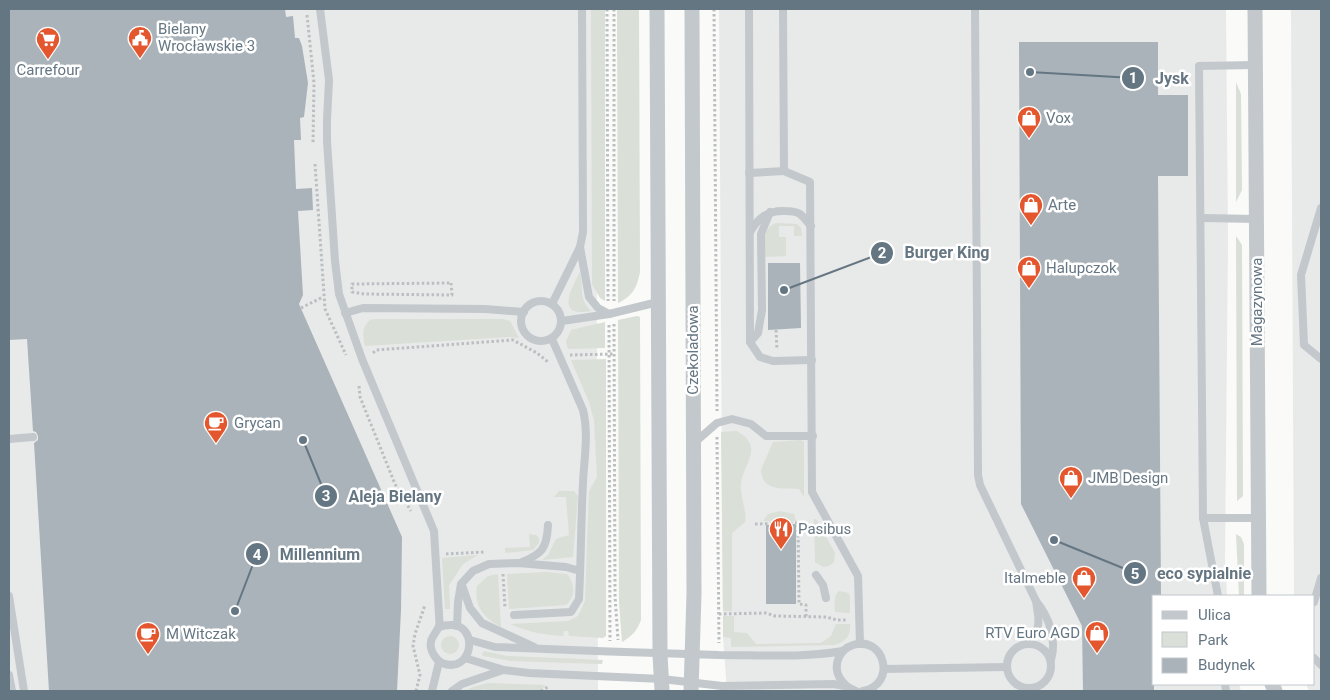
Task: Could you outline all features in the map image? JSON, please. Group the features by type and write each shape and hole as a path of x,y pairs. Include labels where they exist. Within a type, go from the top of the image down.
{"street":[{"path":"657,9 660,654 662,685"},
{"name":"Czekoladowa","path":"690,686 694,594 692,9"},
{"name":"Magazynowa","path":"1255,9 1259,595"}],"lane":[{"path":"320,9 329,80 326,120 335,261 339,294 362,359 434,531 440,615 439,627 431,639 430,646 432,652 439,662 453,664 465,658 470,640 467,634 457,626 450,624 439,627"},
{"path":"552,304 580,247 583,232 582,9"},
{"path":"749,9 750,342 760,357 773,361 812,360"},
{"path":"783,9 784,171"},
{"path":"975,9 978,475 980,486 1036,601 1044,611 1051,629 1053,642 1052,665 1049,676 1039,689 1016,684 1008,675 1007,659 1013,650 1023,644 1028,643 1042,648 1051,660"},
{"path":"1218,595 1203,518 1199,66 1256,65"},
{"path":"749,173 784,171 810,182 812,492 858,576 860,644"},
{"path":"1321,208 1301,275 1304,345 1321,359"},
{"path":"749,234 760,217 770,212 795,212 802,216 811,226"},
{"path":"750,342 758,332 762,310 761,234 770,212"},
{"path":"1200,218 1257,219"},
{"path":"580,247 589,297 598,308 609,314"},
{"path":"540,301 552,304 560,313 562,321 559,332 552,340 542,342 529,337 522,326 521,319 527,307 540,301"},
{"path":"562,321 609,314 658,302"},
{"path":"345,313 363,308 485,309 524,312"},
{"path":"514,615 570,612 579,599 583,482 587,440 586,423 552,340"},
{"path":"693,445 717,423 732,419 742,420 751,424 766,436 813,436"},
{"path":"9,439 33,437"},
{"path":"1203,518 1258,518"},
{"path":"518,564 536,556 544,547 548,525"},
{"path":"457,626 461,584 473,571 490,564 518,564 566,566 580,571"},
{"path":"816,575 823,585 826,598"},
{"path":"1315,599 1321,578"},
{"path":"461,584 470,608 482,622 538,649"},
{"path":"9,596 24,691"},
{"path":"1028,643 1038,630 1039,620 1036,601"},
{"path":"470,640 495,648 660,654 826,654 844,651"},
{"path":"844,686 836,668 840,656 852,645 870,646 882,658 884,669 878,684 874,688 863,691"},
{"path":"465,658 504,670 662,685 833,684 856,691"},
{"path":"432,691 439,662"},
{"path":"884,669 1006,667"},
{"path":"452,691 462,684 504,670"},
{"path":"9,675 12,691"}],"path":[{"path":"607,9 608,302"},
{"path":"714,9 719,643"},
{"path":"451,283 452,295 364,294 352,292 352,284 451,283"},
{"path":"301,308 323,297"},
{"path":"609,323 610,644"},
{"path":"776,330 777,355"},
{"path":"369,356 376,350 512,340 548,362 551,361"},
{"path":"570,355 614,354"},
{"path":"755,524 798,523 799,604 806,605 806,617"},
{"path":"441,552 447,554 493,551"},
{"path":"719,614 766,613 775,616 860,620"},
{"path":"610,635 618,635"}],"shaded area":[{"path":"9,9 596,9 598,691 9,691"},
{"path":"719,9 1226,9 1228,240 1225,558 1227,595 1152,595 1152,685 1239,685 1241,691 727,691 723,637"},
{"path":"1291,9 1321,9 1321,691 1309,691 1306,685 1315,685 1315,595 1294,595"}],"green space":[{"path":"591,9 605,9 605,301 600,298 592,284"},
{"path":"617,9 639,9 640,272 634,291 618,303"},
{"path":"1236,82 1241,94 1242,190 1236,202"},
{"path":"776,223 797,224 801,228 802,236 794,236 794,226 779,226 779,237 786,237 786,256 764,257 766,233 771,225"},
{"path":"1236,236 1242,245 1243,496 1237,501"},
{"path":"580,272 584,302 591,311 580,312 573,310 569,306 570,294"},
{"path":"640,317 641,620 634,633 622,642 619,602 618,320"},
{"path":"503,319 510,321 519,338 509,337 365,346 363,335 365,326 370,320"},
{"path":"605,322 605,348 568,349 566,342 571,330"},
{"path":"606,359 606,636 603,638 569,636 568,631 564,631 563,636 530,631 510,624 568,621 578,616 585,601 589,491 597,477 594,420 589,402 571,360"},
{"path":"737,431 750,443 751,455 741,482 745,522 732,533 732,611 723,611 721,432"},
{"path":"801,440 804,442 804,497 799,489 780,488 769,485 762,477 761,470 773,442"},
{"path":"559,491 574,491 578,496 573,557 542,560 548,555 556,539 569,535 566,497 554,497"},
{"path":"780,511 794,514 796,521 763,521 768,514"},
{"path":"814,519 816,519 835,553 834,562 829,566 823,567 815,562"},
{"path":"529,534 536,535 539,538 539,543 533,550 505,553 505,548 530,547"},
{"path":"1236,534 1241,537 1244,544 1244,595 1239,595"},
{"path":"478,555 463,564 449,585 450,609 445,609 442,558"},
{"path":"546,572 567,574 570,578 573,594 566,605 509,609 507,574"},
{"path":"498,574 501,627 489,619 481,610 476,593 477,586 488,576"},
{"path":"839,591 849,593 850,613 835,612 835,598"},
{"path":"723,616 734,616 734,632 747,633 756,644 821,643 831,636 836,624 850,624 850,628 847,638 834,645 731,647 731,638 723,637"},
{"path":"446,636 454,636 459,641 457,652 446,654 441,649 441,641"},
{"path":"484,651 507,656 603,660 602,664 511,661 483,656"},
{"path":"488,683 546,685 539,691 488,691 483,689 481,691 465,691"}],"building":[{"path":"9,9 285,9 286,17 293,16 295,38 299,38 302,46 308,83 304,117 300,118 301,140 294,140 296,189 312,188 313,210 298,211 303,295 299,304 402,537 397,691 49,691 34,443 38,440 38,436 33,431 27,339 9,340"},
{"path":"1019,42 1158,42 1158,95 1188,95 1188,176 1158,176 1161,595 1152,595 1152,685 1154,685 1154,691 1083,691 1082,626 1021,504"},
{"path":"768,263 800,263 801,328 768,330"},
{"name":"Pasibus","path":"796,524 796,604 766,604 766,525"}],"place":[{"name":"Bielany Wrocławskie 3","path":"140,59"},
{"name":"Carrefour","path":"48,60"},
{"name":"Jysk","path":"1030,72"},
{"name":"Vox","path":"1029,139"},
{"name":"Arte","path":"1031,226"},
{"name":"Halupczok","path":"1029,289"},
{"name":"Burger King","path":"784,290"},
{"name":"Aleja Bielany","path":"303,440"},
{"name":"Grycan","path":"216,444"},
{"name":"JMB Design","path":"1071,499"},
{"name":"eco sypialnie","path":"1054,540"},
{"name":"Pasibus","path":"781,550"},
{"name":"Italmeble","path":"1084,599"},
{"name":"Millennium","path":"235,611"},
{"name":"RTV Euro AGD","path":"1097,654"},
{"name":"M Witczak","path":"148,655"}]}
